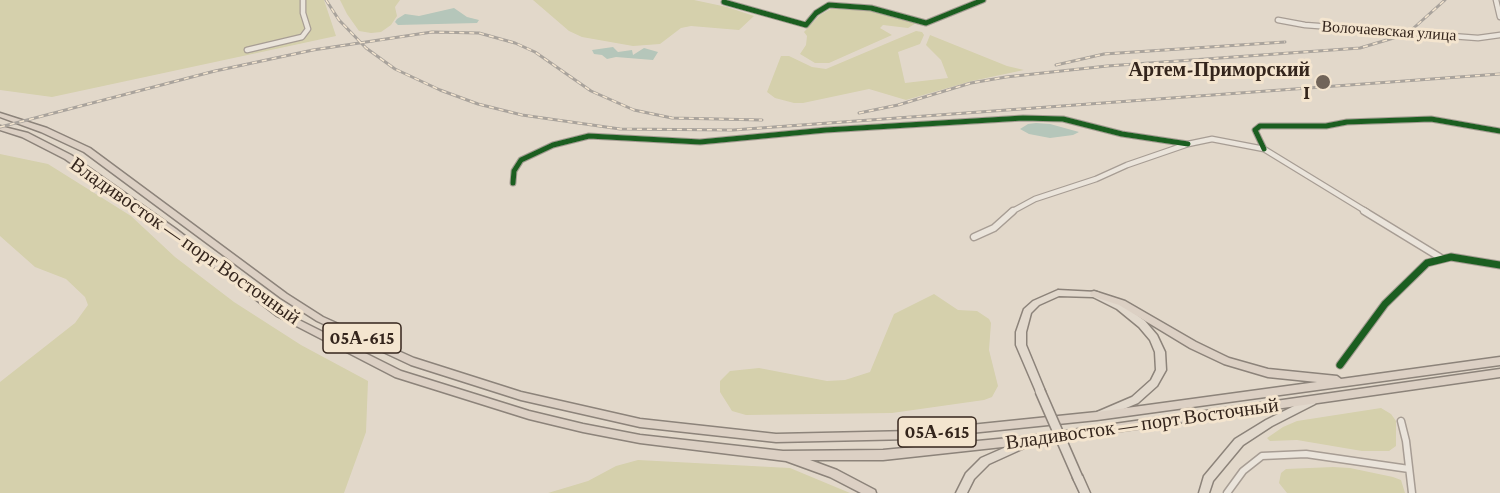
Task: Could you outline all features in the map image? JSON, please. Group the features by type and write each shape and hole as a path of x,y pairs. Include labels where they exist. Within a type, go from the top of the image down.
{"highway":[{"name":"Владивосток — порт Восточный","path":"0,115 44,130 87,150 284,296 320,319 411,361 521,396 640,423 776,438 912,435 1097,416 1500,361"},
{"name":"Владивосток — порт Восточный","path":"0,128 25,135 68,157 173,231 280,314 398,374 529,415 583,428 669,443 783,456 883,455 1030,440 1500,373"},
{"path":"1094,294 1122,303 1193,345 1244,367 1296,378 1350,382"},
{"path":"783,456 833,473 871,493"}],"main road":[{"path":"1085,493 1021,345 1021,332 1027,312 1036,303 1058,293 1094,294 1128,312 1154,338 1160,352 1161,370 1154,383 1135,400 1097,416"},
{"path":"1204,493 1208,479 1239,442 1269,423 1312,401"},
{"path":"961,493 970,476 985,461 1030,440"}],"street":[{"path":"247,50 302,37 308,29 303,13 303,0"},
{"path":"724,2 806,25 816,13 829,5 871,8 926,23 983,0"},
{"path":"1496,0 1500,16"},
{"name":"Волочаевская улица","path":"1278,20 1305,25 1478,38 1500,35"},
{"path":"513,183 514,171 521,160 553,146 589,136 700,142 826,130 1023,118 1063,119 1122,134 1188,144"},
{"path":"1264,148 1255,130 1260,126 1326,126 1347,122 1431,119 1500,131"},
{"path":"974,237 994,228 1016,209 1035,199 1188,144 1212,139 1264,148 1441,258"},
{"path":"1340,365 1393,296 1417,270 1427,263 1441,258 1470,259 1500,265"},
{"path":"1401,421 1406,441 1412,493"},
{"path":"1227,493 1243,471 1262,456 1306,454 1409,469"}],"shaded area":[{"path":"0,0 324,0 336,36 52,97 0,90"},
{"path":"340,0 400,0 395,7 397,16 391,25 381,32 371,33 359,31"},
{"path":"533,0 694,0 754,16 739,30 691,26 681,28 660,44 633,46 582,37 569,31"},
{"path":"454,8 467,17 479,20 477,23 398,25 395,22 405,14 419,16"},
{"path":"831,9 868,10 918,22 908,28 883,25 880,28 892,35 829,63 815,63 800,54 806,45 807,36 804,32 820,15"},
{"path":"916,31 924,35 920,44 898,52 905,83 948,78 941,60 926,45 930,35 1007,66 1024,70 972,81 906,100 869,89 794,103 775,98 767,92 781,56 789,56 812,67 826,69"},
{"path":"613,47 618,52 632,50 633,55 644,48 658,52 653,60 616,57 607,59 602,55 594,54 592,50"},
{"path":"1028,124 1050,124 1079,132 1050,138 1029,134 1020,129"},
{"path":"0,154 48,164 131,216 175,257 234,302 301,345 368,381 366,432 344,493 0,493 0,382 75,323 88,305 85,297 66,279 35,267 0,236"},
{"path":"934,294 958,310 977,311 989,319 991,323 989,350 998,386 992,397 892,413 746,415 732,411 720,392 720,381 730,371 759,368 827,381 845,380 870,372 894,314"},
{"path":"1381,408 1391,414 1396,421 1396,446 1389,451 1362,451 1297,440 1270,441 1267,438 1297,421"},
{"path":"638,460 790,468 850,493 548,493 588,481 616,466"},
{"path":"1350,468 1393,477 1401,480 1405,493 1287,493 1279,483 1281,473 1286,469"}],"railway":[{"path":"326,0 339,20 361,43"},
{"path":"859,113 898,105 971,83 1006,77 1107,66 1360,48 1407,34 1445,0"},
{"path":"361,43 432,32 479,33 515,43 535,52 591,91 634,110 672,118 762,120"},
{"path":"1056,65 1104,54 1285,42"},
{"path":"0,127 215,71 313,50 361,43"},
{"path":"361,43 395,69 440,90 478,104 522,115 620,129 733,130 1500,74"}],"cycle path":[{"path":"724,2 806,25 816,13 829,5 871,8 926,23 983,0"},
{"path":"513,183 514,171 521,160 553,145 589,136 700,142 826,130 1023,118 1063,119 1122,134 1188,144"},
{"path":"1264,149 1255,130 1260,126 1326,126 1347,122 1431,119 1500,131"},
{"path":"1340,365 1385,304 1427,263 1451,257 1500,265"}],"place":[{"name":"Артем-Приморский I","path":"1323,82"}]}
